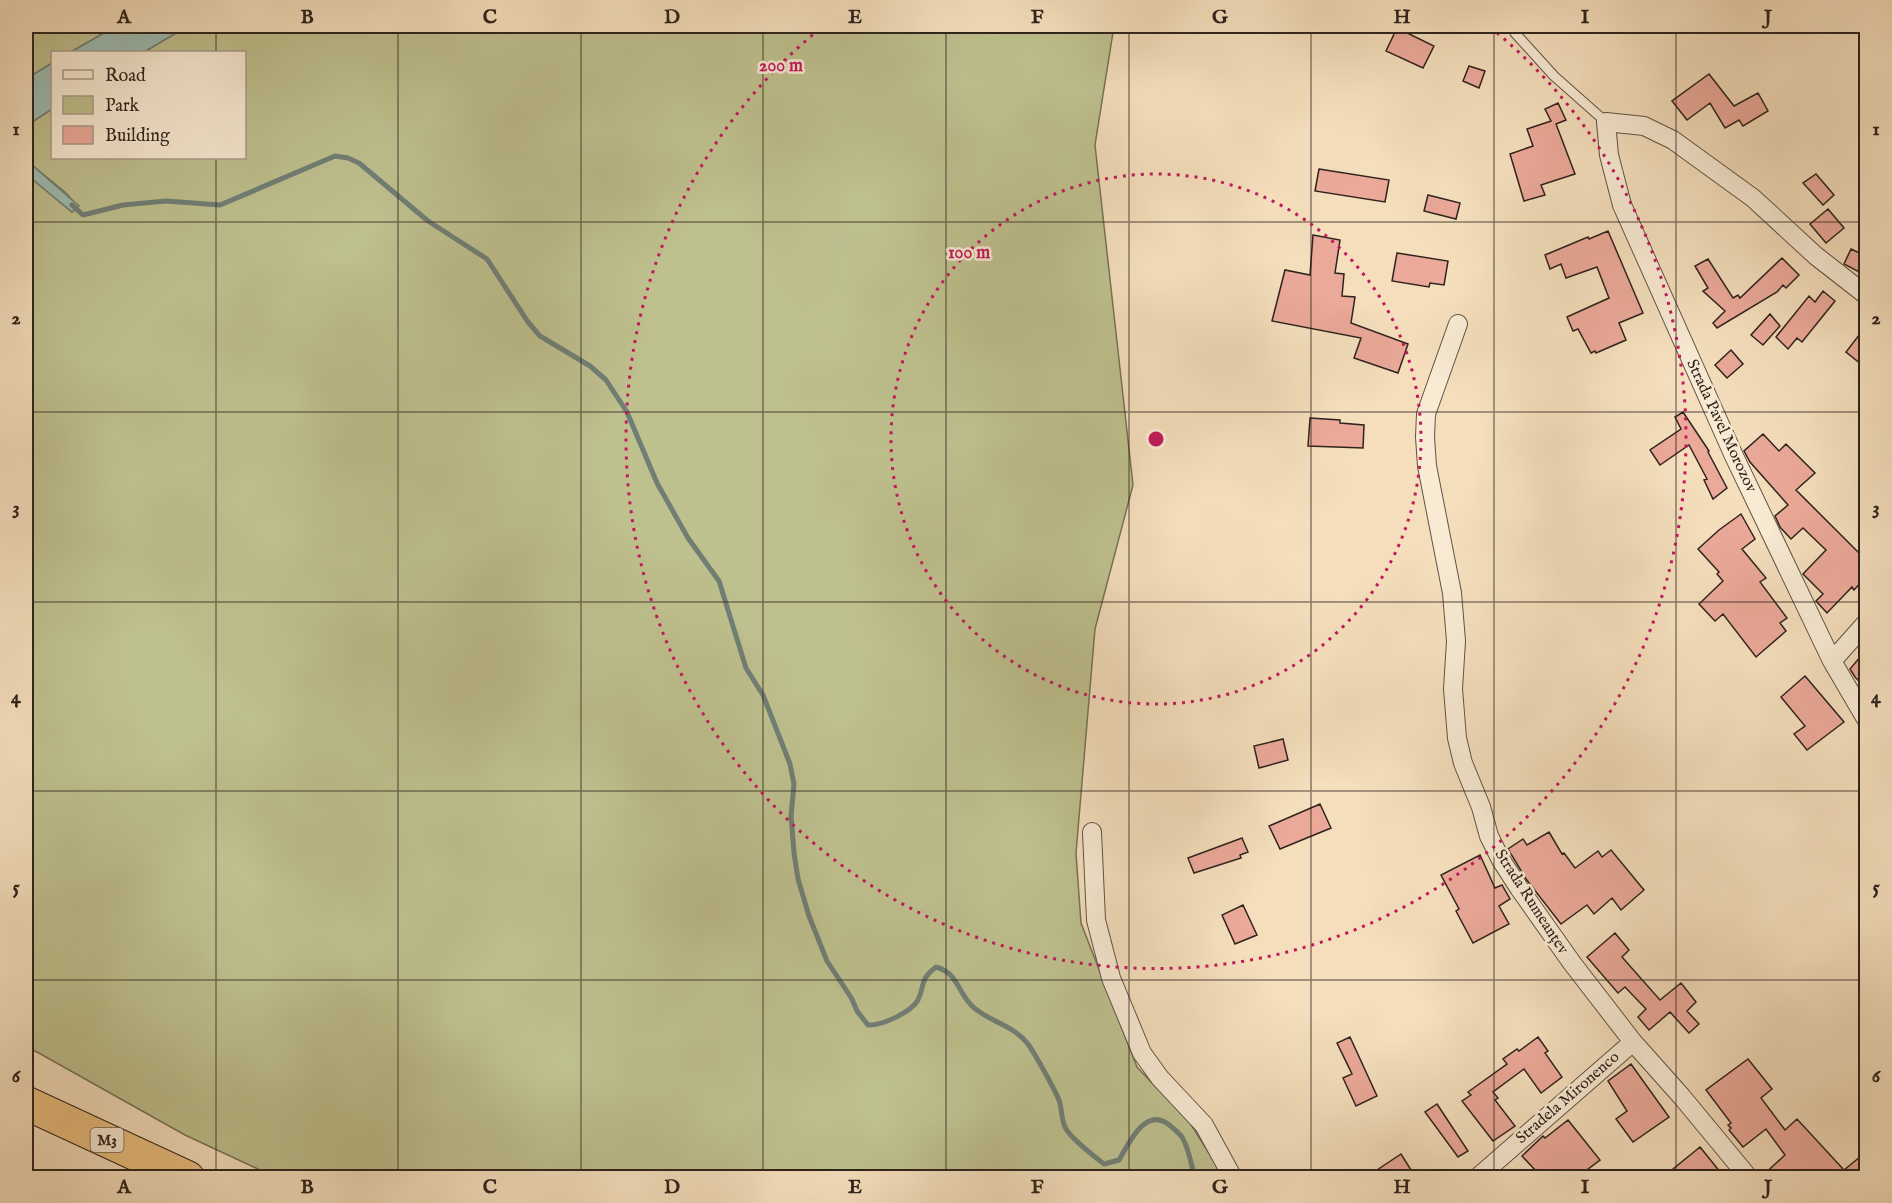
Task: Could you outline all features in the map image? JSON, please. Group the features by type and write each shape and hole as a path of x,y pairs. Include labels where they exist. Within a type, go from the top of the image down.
{"highway":[{"name":"M3","path":"26,1103 188,1178"}],"street":[{"path":"1606,122 1644,126 1673,140 1753,198 1816,256 1866,295"},
{"name":"Strada Pavel Morozov","path":"1606,122 1609,155 1622,205 1734,456 1832,662 1866,719"},
{"name":"Strada Rumeanțev","path":"1458,324 1426,414 1425,436 1427,466 1452,593 1456,641 1453,689 1457,738 1463,763 1481,807 1489,836 1519,888 1632,1042 1682,1097 1749,1178"},
{"path":"1832,662 1866,623"},
{"path":"1092,832 1096,920 1111,978 1142,1053 1160,1078 1204,1125 1233,1178"},
{"name":"Stradela Mironenco","path":"1477,1178 1632,1042"}],"lane":[{"path":"1515,33 1554,76 1606,122"}],"green space":[{"path":"26,26 116,26 73,51 51,51 51,64 26,79"},
{"path":"188,26 1114,26 1095,145 1133,485 1095,629 1076,853 1081,923 1137,1067 1190,1123 1224,1177 275,1177 185,1135 26,1048 26,174 72,212 78,207 66,193 26,160 26,126 51,110 51,159 246,159 246,51 146,51"}],"water":[{"path":"116,26 188,26 146,51 73,51"},
{"path":"51,64 51,110 26,126 26,79"},
{"path":"26,160 79,206 72,212 26,174"}],"building":[{"path":"1397,28 1434,46 1423,68 1386,51"},
{"path":"1469,66 1485,71 1479,88 1463,81"},
{"path":"1709,74 1734,106 1758,93 1768,111 1743,126 1739,120 1725,128 1710,103 1687,120 1672,101"},
{"path":"1558,103 1566,120 1556,124 1575,174 1541,185 1545,195 1524,201 1510,154 1533,146 1527,129 1551,121 1545,109"},
{"path":"1319,169 1389,180 1385,202 1315,191"},
{"path":"1816,174 1834,195 1823,205 1803,183"},
{"path":"1428,195 1460,203 1456,219 1424,211"},
{"path":"1828,209 1844,228 1826,243 1810,224"},
{"path":"1608,231 1643,313 1619,323 1626,340 1591,353 1578,329 1573,331 1567,317 1609,298 1597,267 1566,278 1561,264 1550,269 1545,255"},
{"path":"1313,235 1340,240 1335,273 1344,274 1342,296 1355,297 1351,323 1408,344 1398,373 1354,358 1361,338 1272,321 1285,270 1310,275"},
{"path":"1851,249 1866,256 1863,274 1844,264"},
{"path":"1397,253 1448,261 1444,285 1430,283 1429,287 1392,281"},
{"path":"1782,258 1799,275 1786,288 1783,285 1777,292 1717,328 1713,323 1725,311 1703,291 1708,288 1695,266 1708,259 1733,298 1738,295 1740,298"},
{"path":"1823,291 1835,301 1802,342 1797,338 1788,349 1776,337 1809,296 1815,302"},
{"path":"1770,314 1780,326 1763,345 1751,335"},
{"path":"1866,326 1866,368 1846,352"},
{"path":"1731,350 1743,364 1727,378 1715,365"},
{"path":"1683,412 1709,451 1727,488 1713,499 1704,480 1707,479 1689,445 1660,465 1650,450 1681,429 1675,417"},
{"path":"1310,418 1340,420 1340,423 1364,425 1363,448 1308,446"},
{"path":"1763,434 1779,451 1786,444 1815,473 1796,490 1866,558 1866,577 1854,590 1852,587 1827,613 1816,601 1823,594 1803,574 1826,550 1803,528 1791,539 1780,527 1775,516 1788,505 1750,462 1744,451"},
{"path":"1741,514 1755,539 1742,549 1766,578 1760,582 1787,618 1780,623 1786,631 1756,657 1723,614 1715,621 1699,604 1723,581 1717,574 1719,572 1698,549"},
{"path":"1866,650 1866,675 1860,682 1850,669"},
{"path":"1805,676 1844,722 1807,750 1794,734 1805,726 1781,697"},
{"path":"1283,739 1288,760 1259,768 1254,746"},
{"path":"1320,804 1331,828 1280,849 1269,826"},
{"path":"1549,832 1562,854 1564,853 1575,868 1598,851 1602,857 1611,850 1644,890 1621,910 1612,898 1594,914 1587,905 1561,924 1526,879 1508,849 1523,839 1527,845"},
{"path":"1242,838 1248,852 1240,855 1241,858 1194,873 1188,858"},
{"path":"1480,855 1495,888 1502,885 1510,899 1499,906 1509,924 1473,943 1456,911 1459,909 1441,875"},
{"path":"1243,905 1257,935 1235,944 1222,915"},
{"path":"1615,933 1629,950 1622,957 1660,1000 1681,983 1696,1002 1687,1011 1699,1024 1689,1033 1670,1012 1649,1030 1638,1017 1646,1009 1625,987 1618,993 1587,957"},
{"path":"1350,1037 1377,1096 1356,1106 1343,1078 1352,1074 1337,1043"},
{"path":"1538,1037 1548,1051 1545,1053 1562,1077 1541,1093 1524,1069 1493,1092 1498,1098 1495,1100 1515,1126 1493,1141 1462,1101 1471,1095 1468,1092 1507,1064 1503,1059"},
{"path":"1748,1059 1772,1089 1761,1098 1785,1130 1797,1119 1844,1170 1866,1152 1866,1178 1760,1178 1785,1155 1766,1129 1743,1147 1729,1130 1731,1128 1728,1125 1731,1123 1706,1090"},
{"path":"1631,1064 1669,1117 1633,1142 1616,1119 1627,1111 1608,1081"},
{"path":"1437,1104 1468,1151 1458,1157 1425,1112"},
{"path":"1568,1120 1600,1160 1576,1178 1529,1178 1536,1171 1522,1156 1543,1136 1545,1138"},
{"path":"1700,1147 1725,1178 1662,1178"},
{"path":"1401,1154 1416,1178 1365,1178"}],"waterway":[{"path":"72,205 83,215 123,205 166,201 220,205 335,156 359,163 428,221 487,259 528,322 540,336 590,366 606,380 627,412 657,483 688,538 719,581 746,668 763,695 790,764 794,784 791,816 794,853 798,879 809,916 827,961 852,999 857,1011 868,1025 896,1017 918,1000 925,979 931,972 936,967 943,970 953,978 972,1006 1008,1027 1028,1044 1059,1100 1067,1131 1089,1152 1104,1164 1119,1160 1145,1123 1160,1120 1182,1137 1195,1178"}]}
